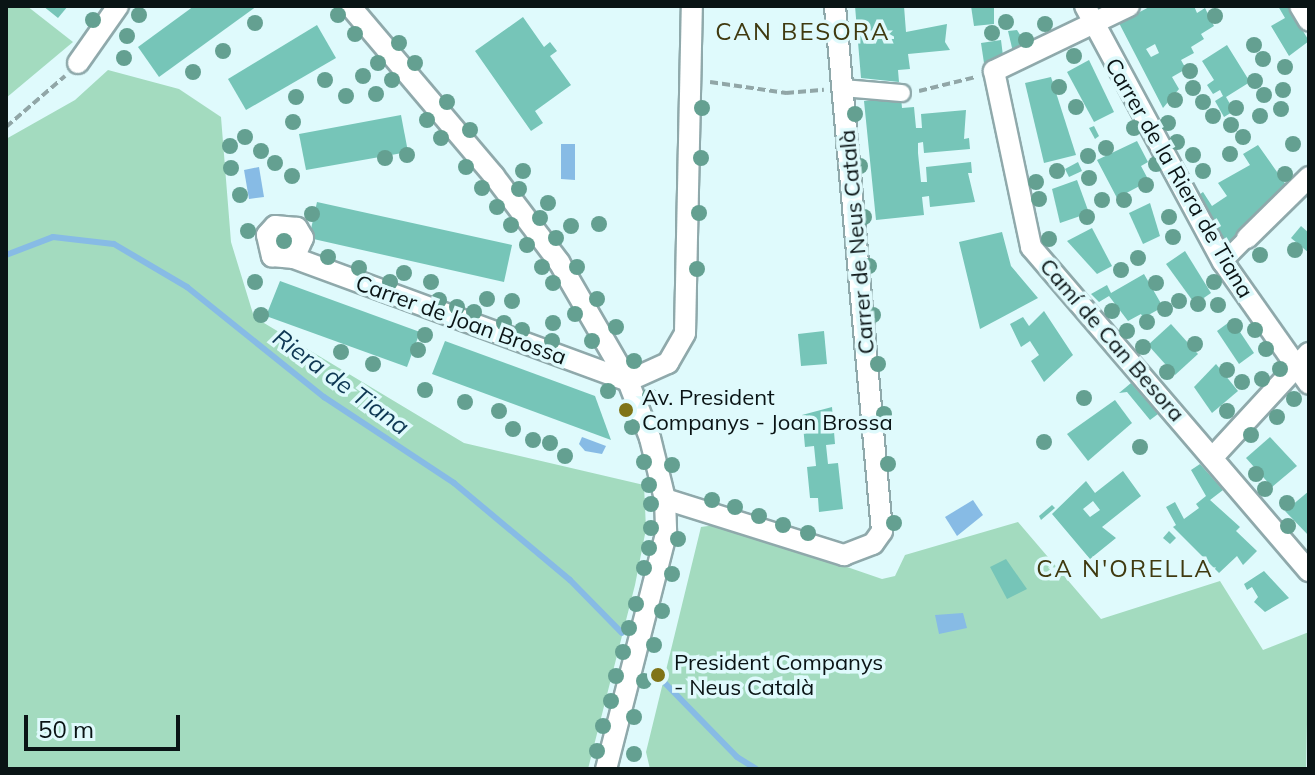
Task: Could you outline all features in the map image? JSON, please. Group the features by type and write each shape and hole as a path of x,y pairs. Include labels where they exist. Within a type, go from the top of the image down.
{"street":[{"path":"78,63 118,6"},
{"path":"350,6 537,232 591,312 628,381 650,438 665,499 660,563 606,769"},
{"path":"628,381 668,363 685,333 695,81 692,6"},
{"name":"Carrer de Neus Català","path":"665,499 844,555 873,544 882,531 835,6"},
{"name":"Carrer de la Riera de Tiana","path":"1085,6 1093,26 1223,262 1302,360 1309,384"},
{"path":"994,71 1093,26 1129,6"},
{"path":"1300,6 1309,21"},
{"name":"Camí de Can Besora","path":"994,71 1031,247 1309,571"},
{"path":"842,88 902,93"},
{"path":"1223,262 1309,177"},
{"name":"Carrer de Joan Brossa","path":"294,258 628,381"},
{"path":"1213,457 1302,360"}],"path":[{"path":"6,127 78,63"},
{"path":"902,93 945,88 994,71"},
{"path":"695,81 786,93 842,88"}],"green space":[{"path":"6,6 27,6 73,42 6,98"},
{"path":"108,70 179,89 221,117 231,242 254,317 464,443 644,485 646,529 635,585 588,769 6,769 6,139 75,100"},
{"path":"1018,522 1101,619 1220,581 1263,650 1309,632 1306,769 650,769 646,752 701,527 722,524 882,579 895,576 905,555"}],"water":[{"path":"561,144 575,144 575,180 561,179"},
{"path":"259,167 264,197 249,199 244,170"},
{"path":"582,437 606,446 602,454 585,451 579,444"},
{"path":"973,500 983,515 957,536 945,517"},
{"path":"963,613 967,628 939,634 935,615"}],"building":[{"path":"43,6 68,6 58,18"},
{"path":"194,6 257,6 159,77 138,47"},
{"path":"855,6 904,6 906,32 947,24 945,42 950,50 908,54 910,69 898,70 899,82 861,78"},
{"path":"971,6 994,6 994,24 974,26"},
{"path":"1151,6 1194,6 1197,13 1205,8 1214,26 1201,34 1204,39 1191,47 1194,53 1181,60 1186,69 1172,77 1179,89 1163,108 1119,23","holes":["1155,44 1159,53 1151,57 1146,49"]},
{"path":"1278,6 1288,6 1309,41 1289,56 1271,26 1285,18"},
{"path":"523,17 544,47 550,42 557,51 550,56 571,85 535,111 543,123 531,131 475,51"},
{"path":"317,25 336,58 246,110 228,79"},
{"path":"1017,30 1027,46 1013,52 1008,31"},
{"path":"1001,40 1003,56 984,63 981,43"},
{"path":"1227,45 1250,82 1226,97 1234,111 1224,117 1215,101 1223,96 1220,90 1213,94 1207,85 1214,80 1202,61"},
{"path":"1089,60 1114,112 1094,122 1067,72"},
{"path":"1051,77 1076,155 1044,163 1025,83"},
{"path":"901,97 902,108 914,107 916,128 922,128 921,114 966,110 964,139 969,138 970,149 924,153 923,142 918,143 918,153 921,182 927,182 926,167 971,162 972,173 968,173 975,202 930,207 929,196 922,197 924,215 876,220 864,101"},
{"path":"401,115 408,152 306,170 299,134"},
{"path":"1094,126 1099,136 1095,139 1089,128"},
{"path":"1137,141 1148,162 1141,166 1149,181 1117,198 1097,160"},
{"path":"1258,145 1289,189 1227,250 1196,197 1203,192 1212,206 1227,196 1218,183 1250,165 1243,154"},
{"path":"1078,162 1082,171 1069,177 1065,169"},
{"path":"1077,180 1089,213 1060,223 1052,189"},
{"path":"317,202 512,245 504,282 309,238"},
{"path":"1150,203 1160,236 1143,244 1129,213"},
{"path":"1301,226 1309,233 1309,253 1291,238"},
{"path":"1092,228 1112,266 1097,274 1067,241"},
{"path":"1002,232 1011,266 1038,298 980,329 959,242"},
{"path":"1185,251 1211,293 1195,304 1166,264"},
{"path":"1144,274 1163,307 1143,318 1141,314 1128,321 1109,296 1099,302 1091,294 1107,285 1111,293"},
{"path":"280,281 420,332 407,367 266,316"},
{"path":"1044,311 1073,355 1044,382 1031,361 1039,355 1030,341 1021,347 1010,324 1023,317 1029,326"},
{"path":"1232,320 1254,353 1239,364 1217,331"},
{"path":"1171,324 1198,354 1175,375 1148,345"},
{"path":"824,331 827,364 801,366 798,334"},
{"path":"445,341 595,396 611,440 432,374"},
{"path":"1216,364 1238,391 1212,413 1194,387"},
{"path":"1131,383 1158,414 1150,420 1127,392 1119,393"},
{"path":"1115,400 1132,423 1088,461 1067,434"},
{"path":"832,407 835,444 826,445 828,464 838,463 843,509 819,512 818,498 810,498 807,467 816,466 814,446 805,447 802,415"},
{"path":"1270,437 1297,466 1272,487 1246,458"},
{"path":"1200,464 1223,490 1210,500 1240,527 1236,531 1257,551 1243,565 1237,556 1219,573 1173,527 1176,525 1166,507 1175,502 1184,519 1199,508 1196,504 1206,496 1191,470"},
{"path":"1123,471 1141,496 1102,527 1116,538 1090,559 1052,514 1086,481 1095,493","holes":["1093,501 1100,510 1090,517 1083,509"]},
{"path":"1309,491 1309,536 1285,511"},
{"path":"1052,505 1055,508 1041,520 1039,516"},
{"path":"1169,531 1176,538 1170,544 1163,538"},
{"path":"1006,559 1027,589 1007,599 990,567"},
{"path":"1264,571 1289,598 1265,612 1254,602 1258,597 1252,587 1247,590 1244,584"}],"waterway":[{"name":"Riera de Tiana","path":"6,255 53,237 114,244 187,287 324,397 454,483 570,580 622,633"},
{"name":"Riera de Tiana","path":"660,678 737,757 756,769"}],"place":[{"name":"Av. President Companys - Joan Brossa","path":"626,410"},
{"name":"President Companys - Neus Català","path":"658,675"}],"district":[{"name":"CAN BESORA","path":"803,32"},
{"name":"CA N'ORELLA","path":"1125,569"}]}
